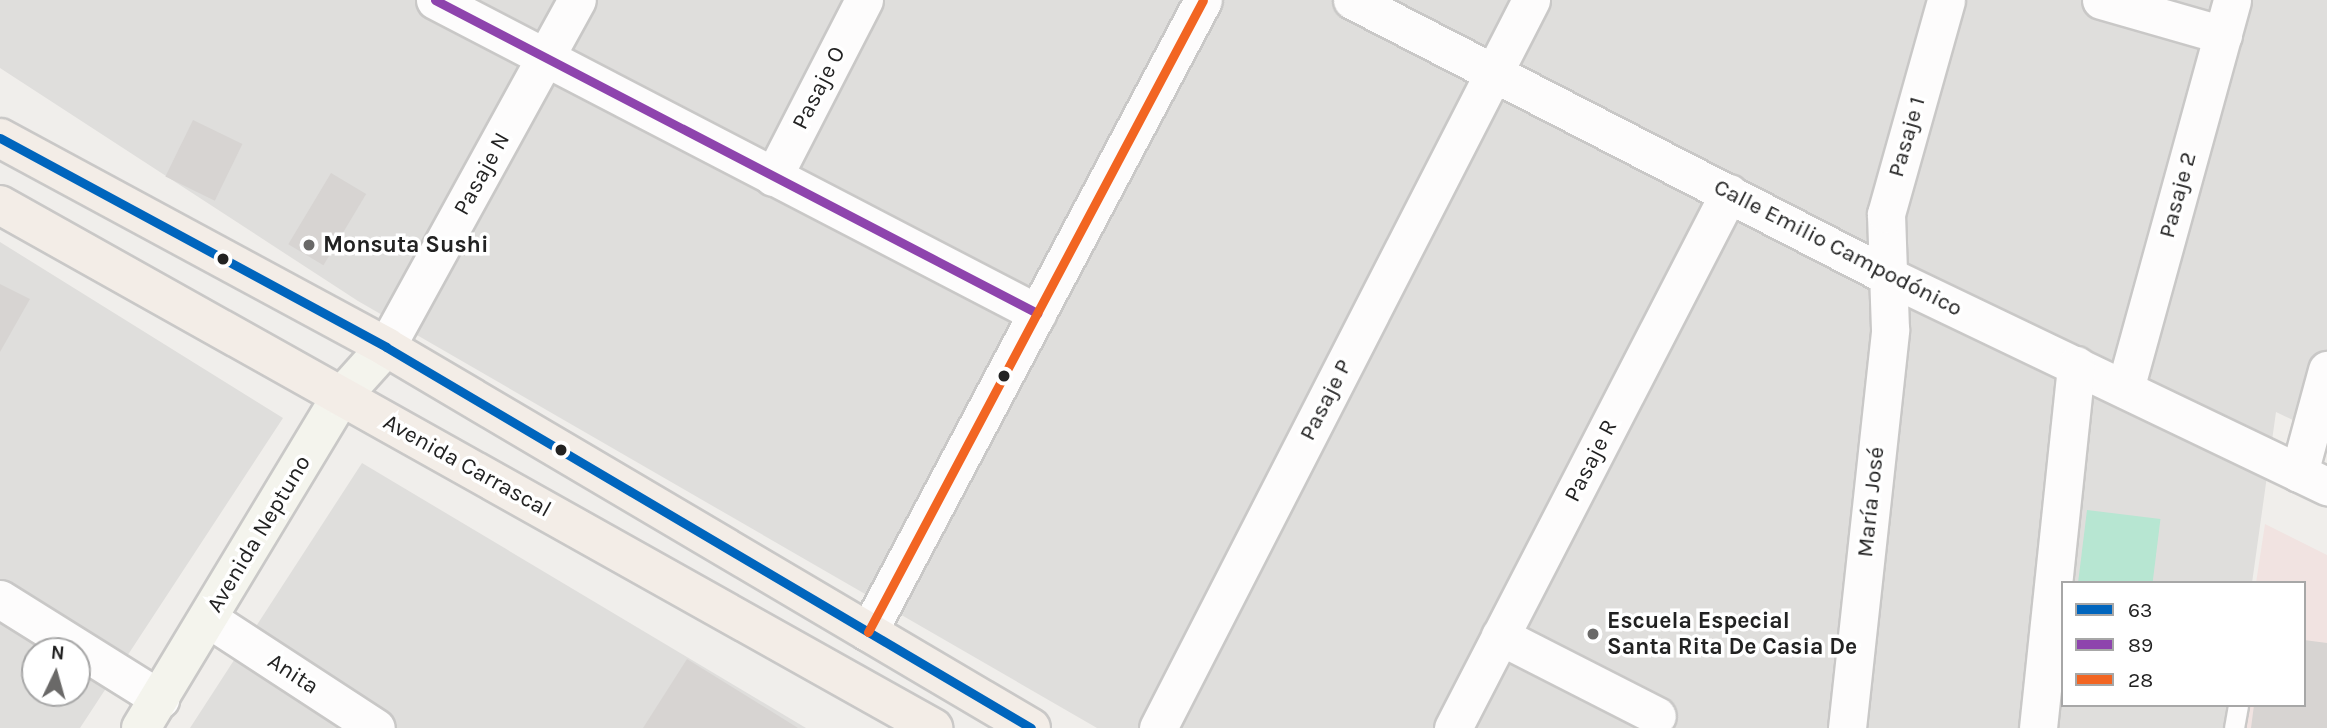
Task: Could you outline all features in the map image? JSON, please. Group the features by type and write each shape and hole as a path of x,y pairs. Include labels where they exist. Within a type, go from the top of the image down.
{"main road":[{"path":"0,138 386,347 1031,728"},
{"name":"Avenida Carrascal","path":"0,205 933,728"},
{"name":"Avenida Neptuno","path":"150,713 209,620 341,397 386,347"}],"street":[{"path":"435,0 1037,313"},
{"name":"Pasaje N","path":"386,347 577,0"},
{"name":"Pasaje O","path":"773,177 864,0"},
{"path":"868,632 1203,0"},
{"name":"Calle Emilio Campodónico","path":"1353,0 1888,276 2313,480"},
{"path":"1493,72 1531,0"},
{"name":"Pasaje 1","path":"1888,276 1886,214 1945,0"},
{"path":"2101,0 2222,35"},
{"name":"Pasaje 2","path":"2125,389 2232,0"},
{"name":"Pasaje P","path":"1158,728 1493,72"},
{"name":"Pasaje R","path":"1453,728 1729,193"},
{"name":"María José","path":"1847,728 1890,329 1888,276"},
{"path":"2038,728 2076,365"},
{"path":"2313,480 2327,370"},
{"path":"0,599 150,713"},
{"name":"Anita","path":"209,620 376,728"},
{"path":"1500,636 1657,716"}],"lane":[{"path":"2234,728 2238,707"}],"shaded area":[{"path":"0,0 2327,0 2327,436 2276,412 2252,581 2061,581 2061,707 2234,707 2231,728 1097,728 358,301 0,68"},
{"path":"0,242 283,418 80,728 0,728"},
{"path":"362,463 806,728 190,728"},
{"path":"2265,524 2327,555 2327,728 2232,728 2236,707 2306,707 2306,581 2256,581"}],"green space":[{"path":"2087,510 2160,519 2153,581 2078,581"}],"building":[{"path":"193,120 242,144 215,201 165,177"},
{"path":"331,173 366,194 323,265 288,244"},
{"path":"0,284 30,299 0,352"},
{"path":"2306,640 2327,643 2327,728 2251,728 2254,707 2306,707"},
{"path":"687,659 798,728 643,728"}],"transit line":[{"name":"89","path":"435,0 1037,313"},
{"name":"28","path":"868,632 1203,0"},
{"name":"63","path":"0,138 386,347 1031,728"}],"place":[{"name":"Monsuta Sushi","path":"309,245"},
{"name":"Escuela Especial Santa Rita De Casia De","path":"1593,634"}]}
